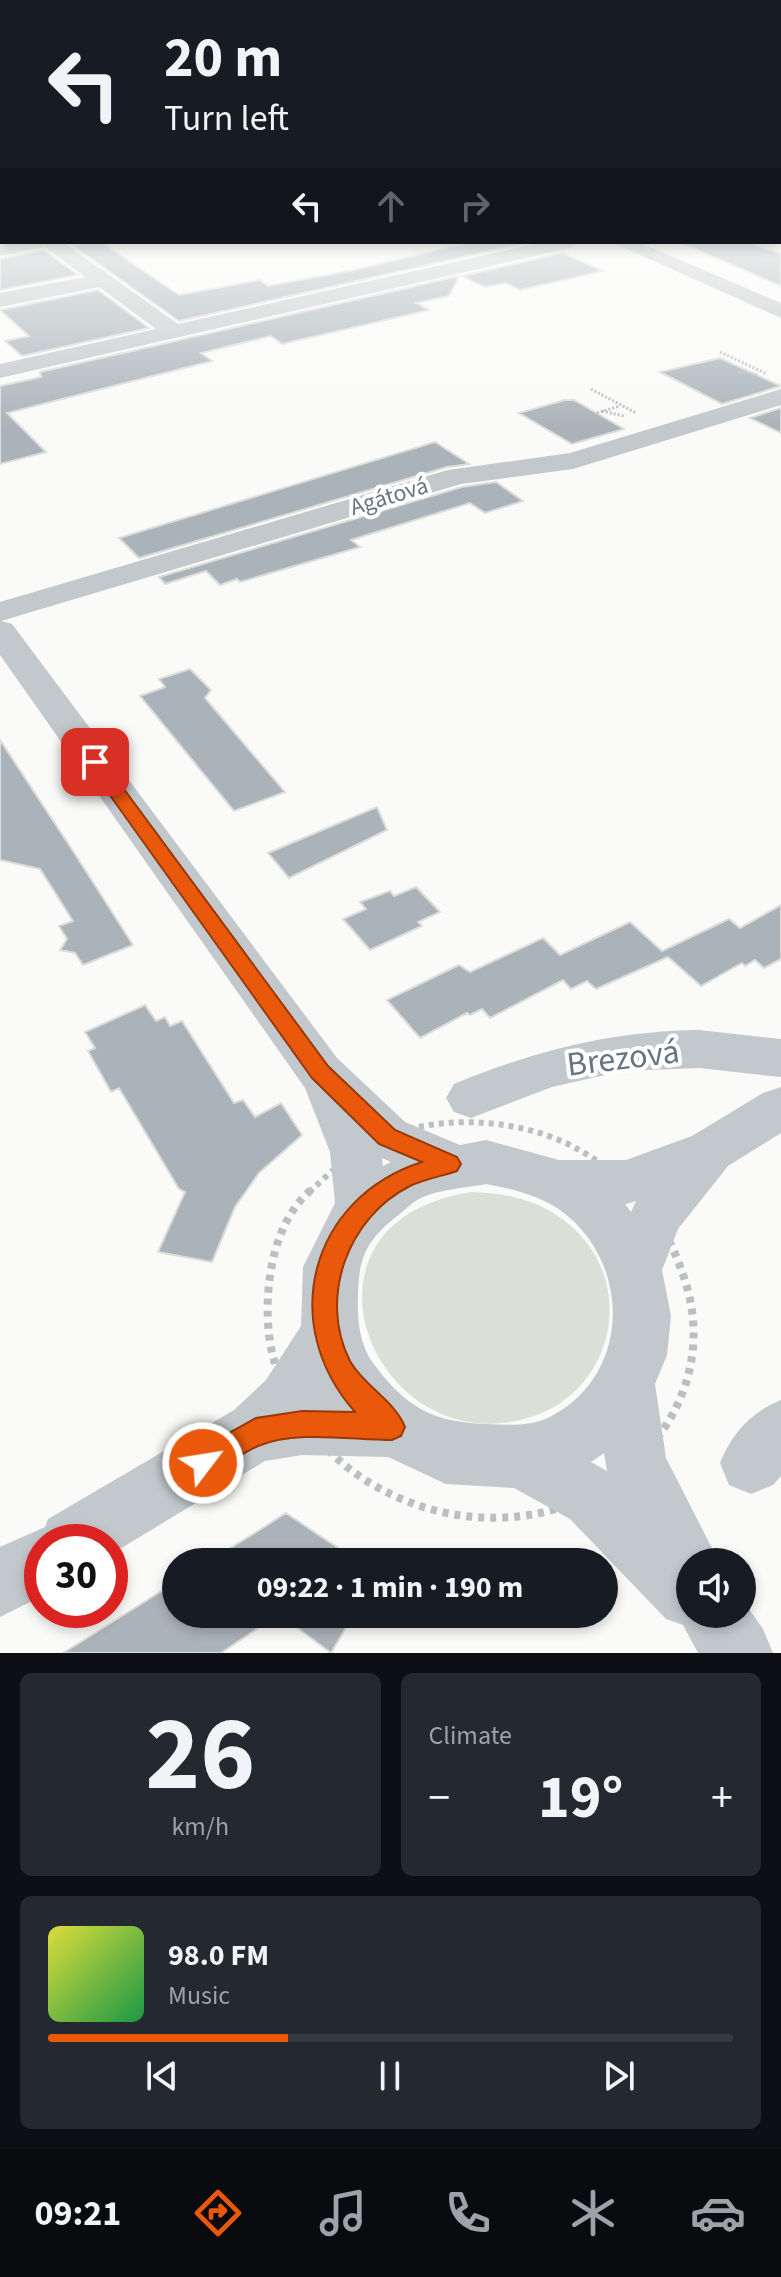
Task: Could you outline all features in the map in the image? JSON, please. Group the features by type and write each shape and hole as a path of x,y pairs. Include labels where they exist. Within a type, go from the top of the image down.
{"street":[{"path":"95,275 173,331"},
{"path":"0,371 422,275"},
{"path":"698,275 781,311"},
{"path":"0,300 102,280"},
{"name":"Agátová","path":"0,627 470,472 573,461 776,387"},
{"path":"0,627 372,1145 449,1164"},
{"name":"Brezová","path":"471,1098 525,1074 582,1058 658,1047 726,1048 781,1058"},
{"path":"676,1566 614,1481 520,1457 475,1457 446,1451 392,1427 363,1400 340,1369 328,1335 324,1288 337,1244 362,1208 401,1179 449,1164 486,1162 522,1168 557,1182 641,1199 781,1107"},
{"path":"362,1208 372,1145"},
{"path":"557,1182 590,1204 617,1233 635,1268 644,1307 641,1348 626,1387 614,1481"},
{"path":"635,1268 641,1199"},
{"path":"102,1524 282,1419 328,1335"},
{"path":"520,1457 563,1443 599,1419 626,1387"},
{"path":"282,1419 392,1427"},
{"path":"0,1584 24,1570"}],"path":[{"path":"720,352 753,368 776,387"},
{"path":"734,373 753,368"},
{"path":"591,389 645,418"},
{"path":"597,413 621,405"},
{"path":"473,1122 528,1129 580,1150 641,1199 684,1270 695,1331 684,1392 652,1449 614,1481 531,1517 465,1520 401,1503 345,1470 282,1419 268,1348 265,1294 277,1244 302,1201 372,1145 419,1127 473,1122"}],"shaded area":[{"path":"471,1192 525,1200 561,1218 592,1251 605,1278 609,1306 607,1334 598,1361 582,1384 559,1404 531,1417 476,1423 428,1407 392,1376 369,1335 362,1290 375,1247 411,1213"}],"building":[{"path":"0,275 77,275 0,290"},
{"path":"114,275 150,275 179,295 260,280 268,286 326,275 383,275 179,321"},
{"path":"585,275 520,290 506,283 485,287 462,276"},
{"path":"756,275 781,275 781,286"},
{"path":"459,276 449,296 416,303 429,310 282,344 271,336 201,353 212,361 7,413 46,452 0,464 0,386 41,377 40,372"},
{"path":"98,290 149,328 22,356 5,341 29,336 0,310"},
{"path":"720,358 781,386 722,404 660,372"},
{"path":"574,400 624,429 572,444 519,413"},
{"path":"781,408 781,433 750,418"},
{"path":"435,442 469,464 447,467 139,558 119,538"},
{"path":"496,482 523,501 485,513 470,503 351,540 360,547 240,582 237,579 220,585 206,571 165,584 159,577 462,487"},
{"path":"190,669 211,690 205,698 285,792 234,811 140,696 165,687 159,679"},
{"path":"0,740 133,945 83,965 75,953 60,950 67,939 59,926 73,921 40,869 0,860"},
{"path":"377,807 387,830 289,878 268,853"},
{"path":"416,887 440,912 418,922 422,926 370,950 343,919 366,909 360,902 390,891 394,896"},
{"path":"781,905 781,959 764,968 755,960 745,966 742,963 701,986 668,957 596,989 587,981 571,989 563,980 490,1018 482,1009 470,1015 467,1013 420,1038 387,1000 459,965 470,972 543,938 560,955 630,922 662,951 729,919 740,928"},
{"path":"145,1005 156,1021 165,1017 170,1026 182,1021 234,1103 243,1100 255,1117 281,1103 302,1135 259,1173 235,1207 212,1262 158,1252 185,1192 179,1189 119,1088 111,1092 88,1051 95,1048 85,1032"},
{"path":"286,1513 338,1548 230,1548"},
{"path":"162,1591 162,1628 258,1628 221,1653 63,1653 103,1628 128,1628 128,1612"},
{"path":"298,1628 346,1628 331,1653"}],"route":[{"path":"95,762 320,1072 387,1137 449,1164 401,1179 362,1208 337,1244 324,1288 328,1335 340,1369 363,1400 392,1427 302,1425 256,1432 203,1463"}]}
